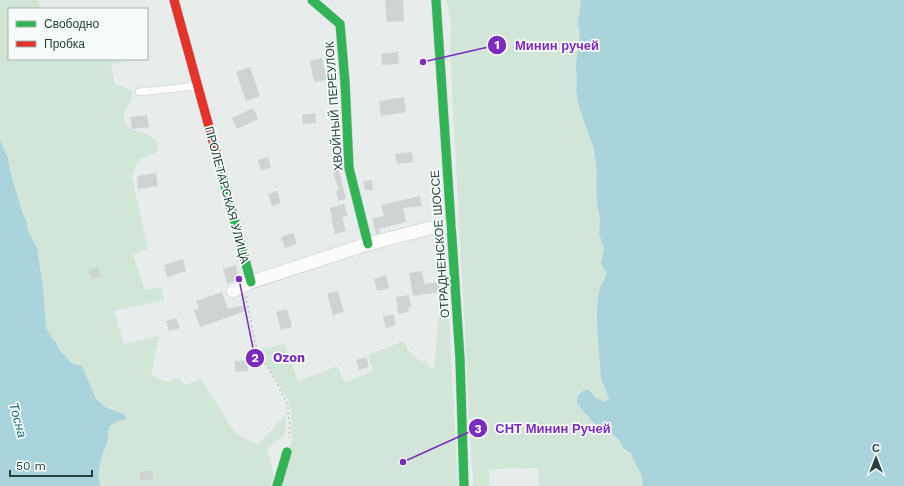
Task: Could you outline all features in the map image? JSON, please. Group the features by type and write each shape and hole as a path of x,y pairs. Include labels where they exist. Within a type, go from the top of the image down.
{"street":[{"name":"ПРОЛЕТАРСКАЯ УЛИЦА","path":"174,0 198,86 243,286"},
{"name":"ХВОЙНЫЙ ПЕРЕУЛОК","path":"312,0 340,24 345,82 349,168 368,244"},
{"name":"ОТРАДНЕНСКОЕ ШОССЕ","path":"436,0 460,359 464,486"},
{"path":"243,286 368,244 430,228 451,227"},
{"path":"277,486 287,452"}],"lane":[{"path":"139,92 198,86"}],"path":[{"path":"243,286 255,343 287,404 290,424 287,452"}],"green space":[{"path":"0,0 38,0 41,8 8,8 8,60 121,60 122,62 111,65 115,84 131,90 133,94 124,115 125,122 129,128 148,135 158,143 158,149 155,153 144,157 136,164 132,177 148,249 133,254 145,290 162,287 164,300 114,311 124,344 159,336 151,375 166,382 173,379 180,379 185,385 201,379 235,433 258,445 286,414 284,436 275,441 267,449 274,477 270,486 100,486 98,475 110,426 118,421 126,419 114,409 105,407 96,399 82,366 72,364 58,348 56,342 51,337 46,327 43,287 37,247 28,230 10,171 8,158 0,140"},
{"path":"446,0 581,0 578,24 580,33 576,90 579,107 594,149 597,174 597,204 600,218 599,234 604,248 601,264 607,274 600,287 601,378 609,400 605,402 596,398 589,390 585,413 596,426 605,427 620,441 623,448 631,453 641,474 643,486 538,486 538,468 489,469 489,486 473,486 451,70 451,27"},
{"path":"447,295 458,486 282,486 291,445 291,413 287,399 261,354 260,349 285,344 298,381 337,366 345,383 373,371 368,355 403,341 412,355 422,362 425,360 430,368 434,367 440,303"}],"water":[{"path":"581,0 904,0 904,486 643,486 641,474 631,453 623,448 620,441 605,427 596,426 577,403 578,396 584,390 589,390 596,398 605,402 609,399 601,378 597,326 597,306 600,287 607,274 601,264 604,248 599,234 600,218 597,204 597,174 594,149 579,107 576,90 576,64 580,33 578,24"},
{"name":"Тосна","path":"0,140 8,158 10,171 28,230 37,247 43,287 46,327 51,337 56,342 58,348 72,364 82,366 96,399 105,407 124,414 127,419 118,421 110,426 98,475 100,486 0,486"}],"building":[{"path":"385,0 403,0 404,21 387,22"},
{"path":"398,52 399,64 382,65 381,54"},
{"path":"322,58 327,80 314,82 310,61"},
{"path":"250,67 260,96 246,101 236,72"},
{"path":"404,97 406,112 381,116 379,101"},
{"path":"253,108 258,119 237,129 232,118"},
{"path":"315,113 316,123 303,124 302,115"},
{"path":"147,115 149,127 132,129 130,117"},
{"path":"412,152 413,162 397,164 395,154"},
{"path":"268,157 271,167 261,171 258,160"},
{"path":"338,167 346,199 338,201 336,191 339,190 332,169"},
{"path":"156,173 158,186 138,189 137,176"},
{"path":"372,180 373,190 365,190 363,181"},
{"path":"277,191 281,203 272,206 268,194"},
{"path":"420,196 422,206 403,208 406,222 379,229 380,233 376,234 372,218 384,216 381,205"},
{"path":"344,204 348,216 342,217 346,231 335,234 330,208"},
{"path":"293,233 297,244 285,248 281,237"},
{"path":"183,259 186,271 167,277 164,265"},
{"path":"236,265 239,279 227,284 223,269"},
{"path":"98,267 101,276 92,279 89,270"},
{"path":"422,271 424,284 440,282 441,292 413,296 409,273"},
{"path":"386,275 389,288 377,291 374,279"},
{"path":"338,291 344,312 333,315 327,294"},
{"path":"222,292 228,309 245,305 246,311 200,327 194,310 199,308 196,301"},
{"path":"409,295 411,307 408,308 409,312 398,314 396,297"},
{"path":"287,309 292,327 281,330 276,312"},
{"path":"393,314 396,325 386,328 383,317"},
{"path":"176,318 180,328 169,331 166,321"},
{"path":"366,357 369,367 359,370 356,360"},
{"path":"247,360 248,371 235,372 235,361"},
{"path":"140,471 153,471 153,480 140,480"}],"traffic: fast":[{"path":"312,0 340,24 345,82 349,168 368,244"},
{"path":"436,0 460,359 464,486"},
{"path":"219,163 251,282"},
{"path":"277,486 287,452"}],"traffic: jam":[{"path":"174,0 219,163"}],"place":[{"name":"Минин ручей","path":"423,62"},
{"name":"Ozon","path":"239,279"},
{"name":"СНТ Минин Ручей","path":"403,462"}]}
